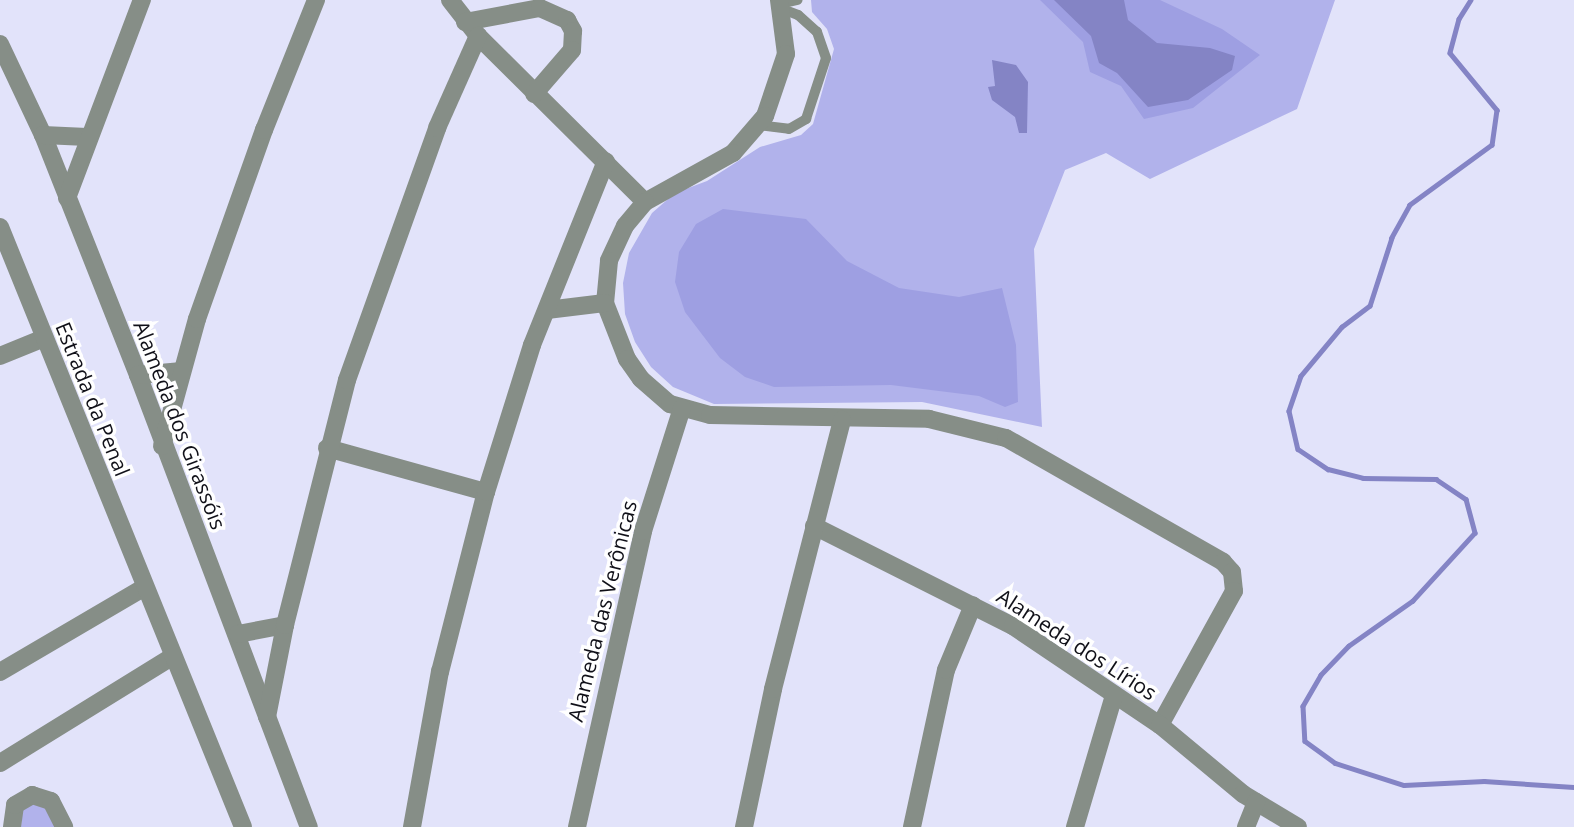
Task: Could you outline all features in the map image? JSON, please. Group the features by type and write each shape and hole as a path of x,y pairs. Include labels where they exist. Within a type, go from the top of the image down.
{"street":[{"path":"67,198 87,137 142,0"},
{"path":"162,446 182,371 264,130 316,0"},
{"path":"450,0 478,36 645,202"},
{"path":"785,3 786,54 758,125 733,153 645,202 625,226 609,261 605,303 617,338 641,379 682,408 731,416 842,420 929,419 1006,439 1223,562 1232,572 1234,591 1160,726"},
{"path":"465,22 540,8 567,20 573,31 572,50 534,94"},
{"path":"267,721 285,625 327,449 400,227 478,36"},
{"name":"Alameda dos Girassóis","path":"0,44 43,135 138,375 162,446 238,634 267,721 309,827"},
{"path":"43,135 87,137"},
{"path":"412,827 440,671 486,492 547,310 606,161"},
{"name":"Estrada da Penal","path":"0,228 243,827"},
{"path":"547,310 605,303"},
{"path":"0,356 44,338"},
{"path":"138,375 182,371"},
{"name":"Alameda das Verônicas","path":"577,827 643,531 682,408"},
{"path":"744,827 814,526 842,420"},
{"path":"327,449 486,492"},
{"name":"Alameda dos Lírios","path":"814,526 973,605 1160,726 1256,802 1298,827"},
{"path":"0,672 145,587"},
{"path":"912,827 946,670 973,605"},
{"path":"238,634 285,625"},
{"path":"0,763 173,656"},
{"path":"1075,827 1114,695"},
{"path":"12,827 15,805 32,795 51,801 64,827"},
{"path":"1246,827 1256,802"}],"lane":[{"path":"758,125 789,129 806,119 826,58 817,32 785,3"}],"shaded area":[{"path":"811,0 1335,0 1297,109 1150,179 1106,153 1065,170 1034,249 1042,427 922,402 714,404 673,387 651,367 635,342 625,314 623,283 629,253 652,213 675,193 707,181 760,147 801,135 813,124 834,49 827,29 812,12"},
{"path":"1040,0 1160,0 1222,29 1260,55 1193,108 1144,119 1121,86 1090,72 1083,42"},
{"path":"1054,0 1124,0 1128,20 1157,43 1210,48 1235,56 1232,70 1188,100 1148,107 1117,73 1099,63 1091,36"},
{"path":"992,60 1016,65 1028,82 1027,133 1019,133 1015,117 992,100 988,87 995,86"},
{"path":"723,209 806,219 847,261 899,288 959,297 1002,288 1016,345 1018,402 1005,407 979,396 891,385 774,387 745,377 720,358 685,312 675,282 679,252 696,224"},
{"path":"31,804 46,806 56,827 21,827 22,810"}],"waterway":[{"path":"1471,0 1459,19 1450,53 1497,110 1492,145 1410,205 1392,238 1370,306 1342,327 1301,376 1289,411 1298,449 1328,469 1363,478 1436,479 1466,499 1475,533 1413,601 1349,646 1321,675 1303,706 1305,741 1335,763 1404,785 1484,781 1574,787"}]}
